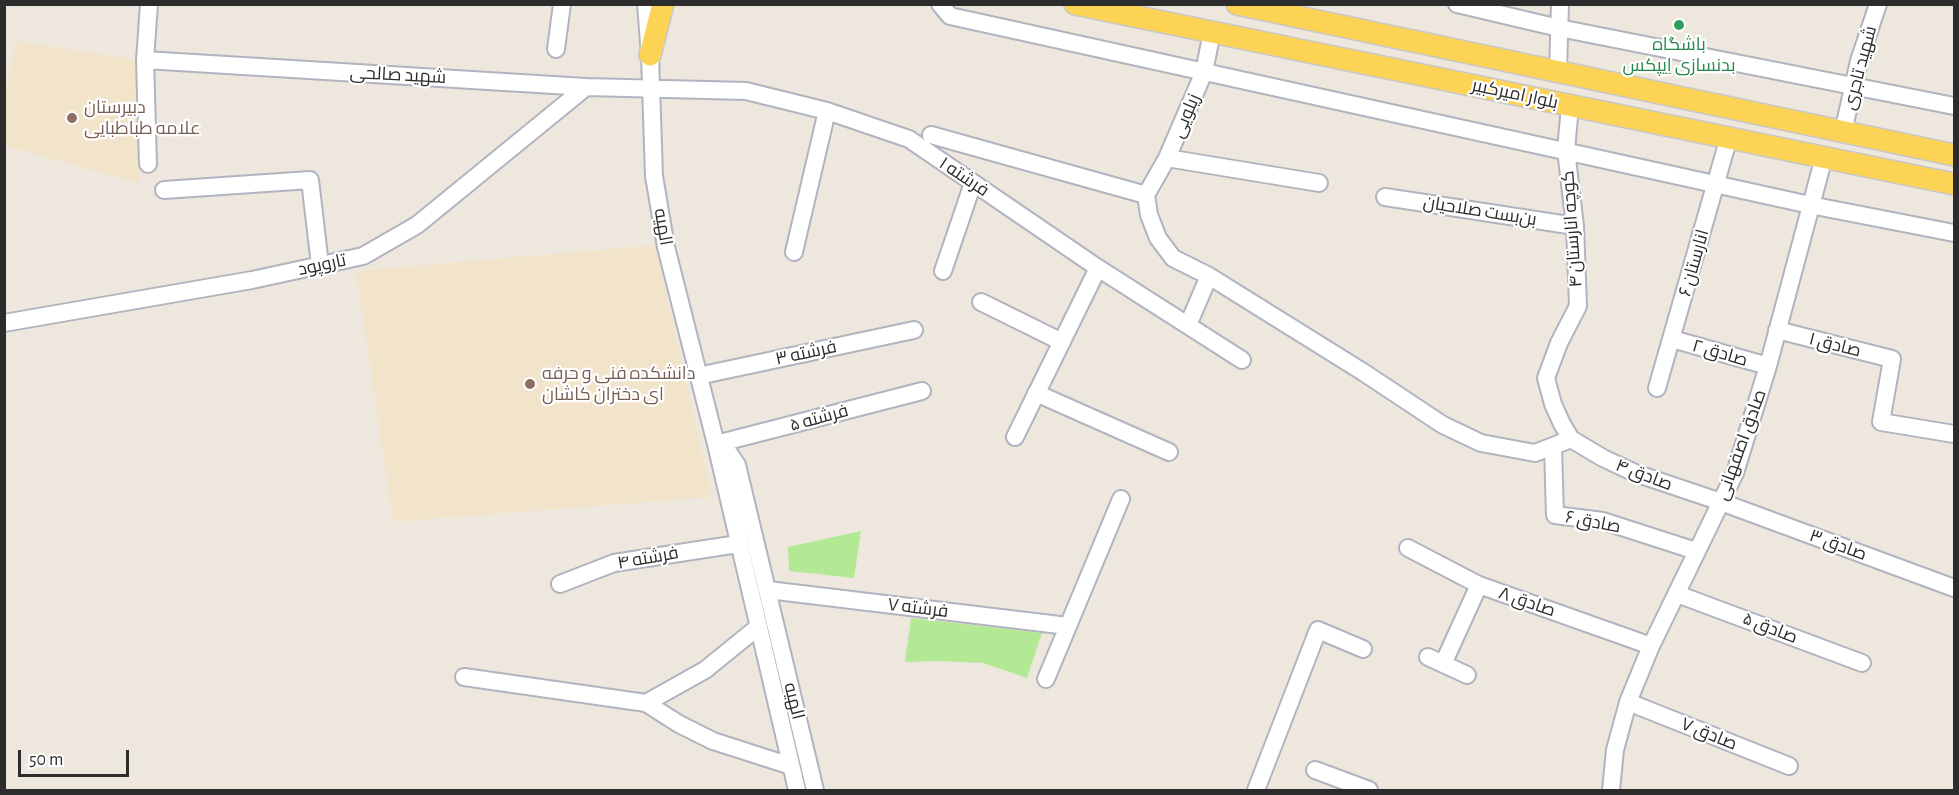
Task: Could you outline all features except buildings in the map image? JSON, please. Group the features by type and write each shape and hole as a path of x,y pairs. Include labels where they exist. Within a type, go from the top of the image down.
{"main road":[{"path":"650,55 663,4"},
{"name":"بلوار امیرکبیر","path":"1075,4 1954,184"},
{"name":"بلوار امیرکبیر","path":"1250,6 1954,155"}],"street":[{"path":"148,164 145,60 149,4"},
{"path":"556,49 562,4"},
{"name":"الهیه","path":"646,4 654,176 666,247 716,444 797,790"},
{"path":"940,4 951,16 1810,205 1954,234"},
{"path":"1457,4 1559,28 1954,106"},
{"path":"1558,72 1560,4"},
{"name":"شهید تاجری","path":"1843,132 1854,85 1878,12"},
{"name":"زیلویی","path":"1146,195 1167,158 1204,72 1212,32"},
{"name":"شهید صالحی","path":"145,60 650,90"},
{"name":"تاروپود","path":"4,323 252,280 363,256 417,225 586,87"},
{"name":"فرشته ۱","path":"650,90 746,91 827,111 909,139 1098,268 1242,360"},
{"name":"کوچه انارستان ۴","path":"1570,106 1566,150 1575,226 1578,306 1559,343 1546,378 1553,404 1572,439"},
{"path":"794,252 827,111"},
{"path":"931,135 1146,195 1149,215 1158,238 1173,258 1209,276 1443,425 1481,443 1535,453 1572,439"},
{"name":"انارستان ۶","path":"1657,388 1729,137"},
{"name":"صادق اصفهانی","path":"1611,790 1615,750 1628,702 1651,646 1735,473 1768,366 1824,157"},
{"path":"1167,158 1319,183"},
{"path":"164,190 310,180 320,265"},
{"path":"943,271 973,183"},
{"name":"بن‌بست صلاحیان","path":"1385,197 1575,226"},
{"path":"1015,437 1098,268"},
{"path":"1188,325 1209,276"},
{"path":"981,302 1062,342"},
{"name":"فرشته ۳","path":"698,376 914,330"},
{"name":"صادق ۱","path":"1777,330 1892,359 1881,422 1954,434"},
{"name":"صادق ۲","path":"1672,339 1768,366"},
{"name":"فرشته ۵","path":"716,444 922,391"},
{"path":"1036,393 1169,452"},
{"name":"صادق ۴","path":"1572,439 1603,458 1635,473 1721,502"},
{"name":"الهیه","path":"716,444 729,453 737,465 815,790"},
{"name":"صادق ۶","path":"1553,446 1555,515 1603,521 1696,551"},
{"path":"1046,679 1121,499"},
{"name":"صادق ۳","path":"1721,502 1954,588"},
{"name":"فرشته ۴","path":"561,584 615,563 738,544"},
{"name":"صادق ۸","path":"1408,548 1479,585 1651,646"},
{"path":"1467,675 1435,661 1479,585"},
{"name":"فرشته ۷","path":"768,590 1068,626"},
{"name":"صادق ۵","path":"1677,594 1862,663"},
{"path":"646,703 705,670 758,627"},
{"path":"1256,790 1318,630 1363,649"},
{"path":"464,677 646,703 679,724 713,741 791,766"},
{"name":"صادق ۷","path":"1628,702 1789,766"},
{"path":"1315,770 1369,790"}],"shaded area":[{"name":"دبیرستان علامه طباطبایی","path":"17,41 139,60 139,183 5,146 5,90"},
{"name":"دانشکده فنی و حرفه ای دختران کاشان","path":"655,245 712,497 393,522 356,271"}],"green space":[{"path":"861,531 854,578 789,571 788,547"},
{"path":"911,618 1042,633 1027,678 983,663 905,662"}],"place":[{"name":"باشگاه بدنسازی اِیپکس","path":"1679,25"},
{"name":"دبیرستان علامه طباطبایی","path":"72,118"},
{"name":"دانشکده فنی و حرفه ای دختران کاشان","path":"530,384"}]}
